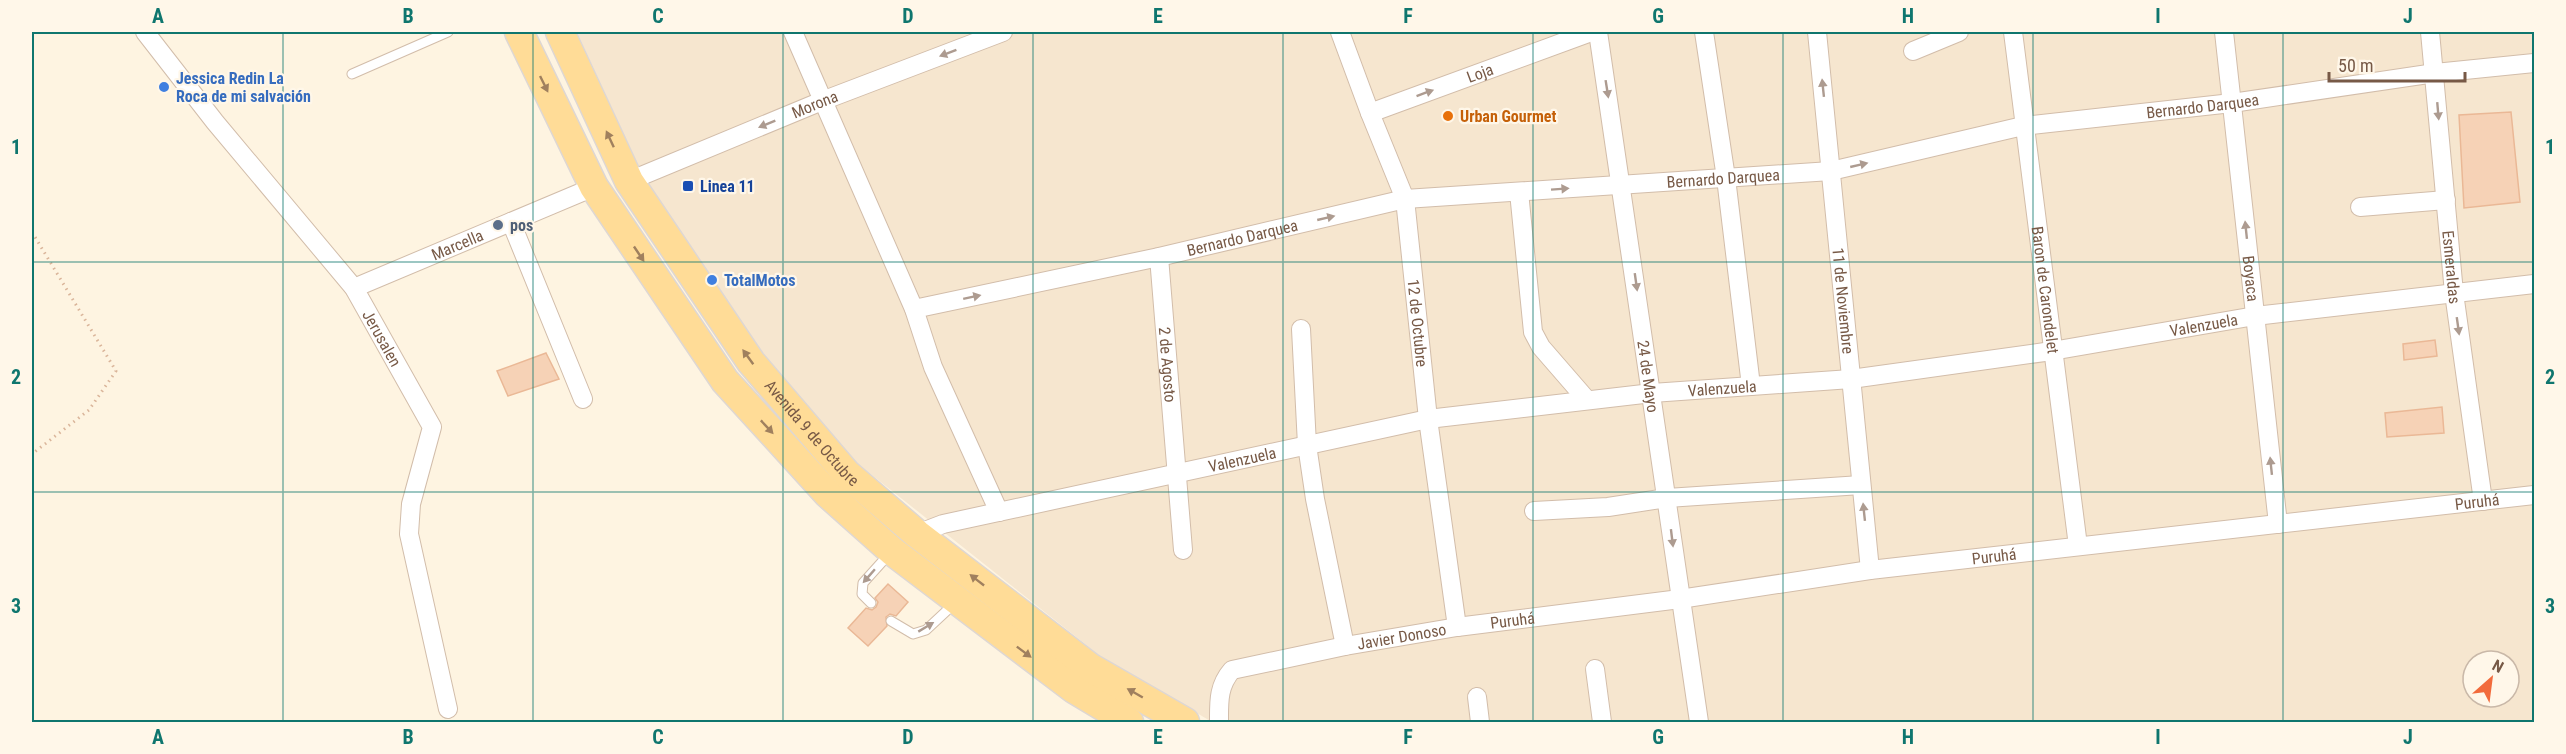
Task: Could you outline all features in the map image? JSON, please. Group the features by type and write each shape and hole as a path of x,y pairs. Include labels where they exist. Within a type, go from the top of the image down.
{"main road":[{"name":"Avenida 9 de Octubre","path":"519,32 594,187 725,381 828,494 892,551 1074,689 1129,723"},
{"name":"Avenida 9 de Octubre","path":"560,32 629,181 751,362 847,474 917,534 1091,668 1185,723"}],"street":[{"name":"Jerusalen","path":"145,32 214,123 354,288 432,428 411,504 409,534 448,709"},
{"path":"793,32 914,309 933,367 999,512"},
{"name":"Morona","path":"629,181 822,101 1003,32"},
{"name":"12 de Octubre","path":"1340,32 1405,199 1428,419 1457,627"},
{"name":"Loja","path":"1370,113 1591,32"},
{"name":"24 de Mayo","path":"1598,32 1699,723"},
{"path":"1704,32 1726,178 1751,386"},
{"name":"11 de Noviembre","path":"1817,32 1870,570"},
{"path":"1913,51 1959,32"},
{"name":"Baron de Carondelet","path":"2013,32 2023,126 2078,546"},
{"name":"Boyaca","path":"2224,32 2278,524"},
{"name":"Esmeraldas","path":"2430,32 2454,293 2482,501"},
{"name":"Bernardo Darquea","path":"914,309 1159,257 1405,199 1831,171 2023,126 2232,102 2435,73 2535,63"},
{"name":"Marcella","path":"354,288 594,187"},
{"path":"1519,192 1533,332 1541,347 1587,400"},
{"path":"2360,207 2446,200"},
{"path":"511,222 583,399"},
{"name":"2 de Agosto","path":"1159,257 1183,550"},
{"name":"Valenzuela","path":"917,534 943,524 1428,419 1652,393 1851,379 2052,351 2255,316 2535,284"},
{"path":"1300,329 1307,445 1315,499 1346,646"},
{"path":"1534,511 1608,507 1667,498 1861,485"},
{"name":"Puruhá","path":"1457,627 1870,570 2535,495"},
{"name":"Javier Donoso","path":"1218,723 1220,691 1224,679 1232,670 1346,646 1457,627"},
{"path":"1595,669 1602,723"},
{"path":"1477,697 1480,723"}],"lane":[{"path":"352,74 448,32"},
{"path":"871,603 862,594 863,583 892,551"},
{"path":"891,621 913,634 926,630 957,602"}],"path":[{"path":"32,232 116,371 90,410 32,454"}],"shaded area":[{"path":"577,32 2534,32 2534,722 1212,722 1099,655 858,464 763,353 642,174"}],"building":[{"path":"2511,112 2520,202 2464,208 2459,115"},
{"path":"2435,340 2437,356 2404,360 2403,344"},
{"path":"546,353 559,379 508,396 497,371"},
{"path":"2442,407 2444,433 2387,437 2385,413"},
{"path":"888,584 908,602 896,616 890,614 886,617 887,626 868,646 848,628 866,608 872,610 876,607 878,602 875,598"}],"place":[{"name":"Jessica Redin La Roca de mi salvación","path":"164,87"},
{"name":"Urban Gourmet","path":"1448,116"},
{"name":"Linea 11","path":"688,186"},
{"name":"pos","path":"498,225"},
{"name":"TotalMotos","path":"712,280"}]}
